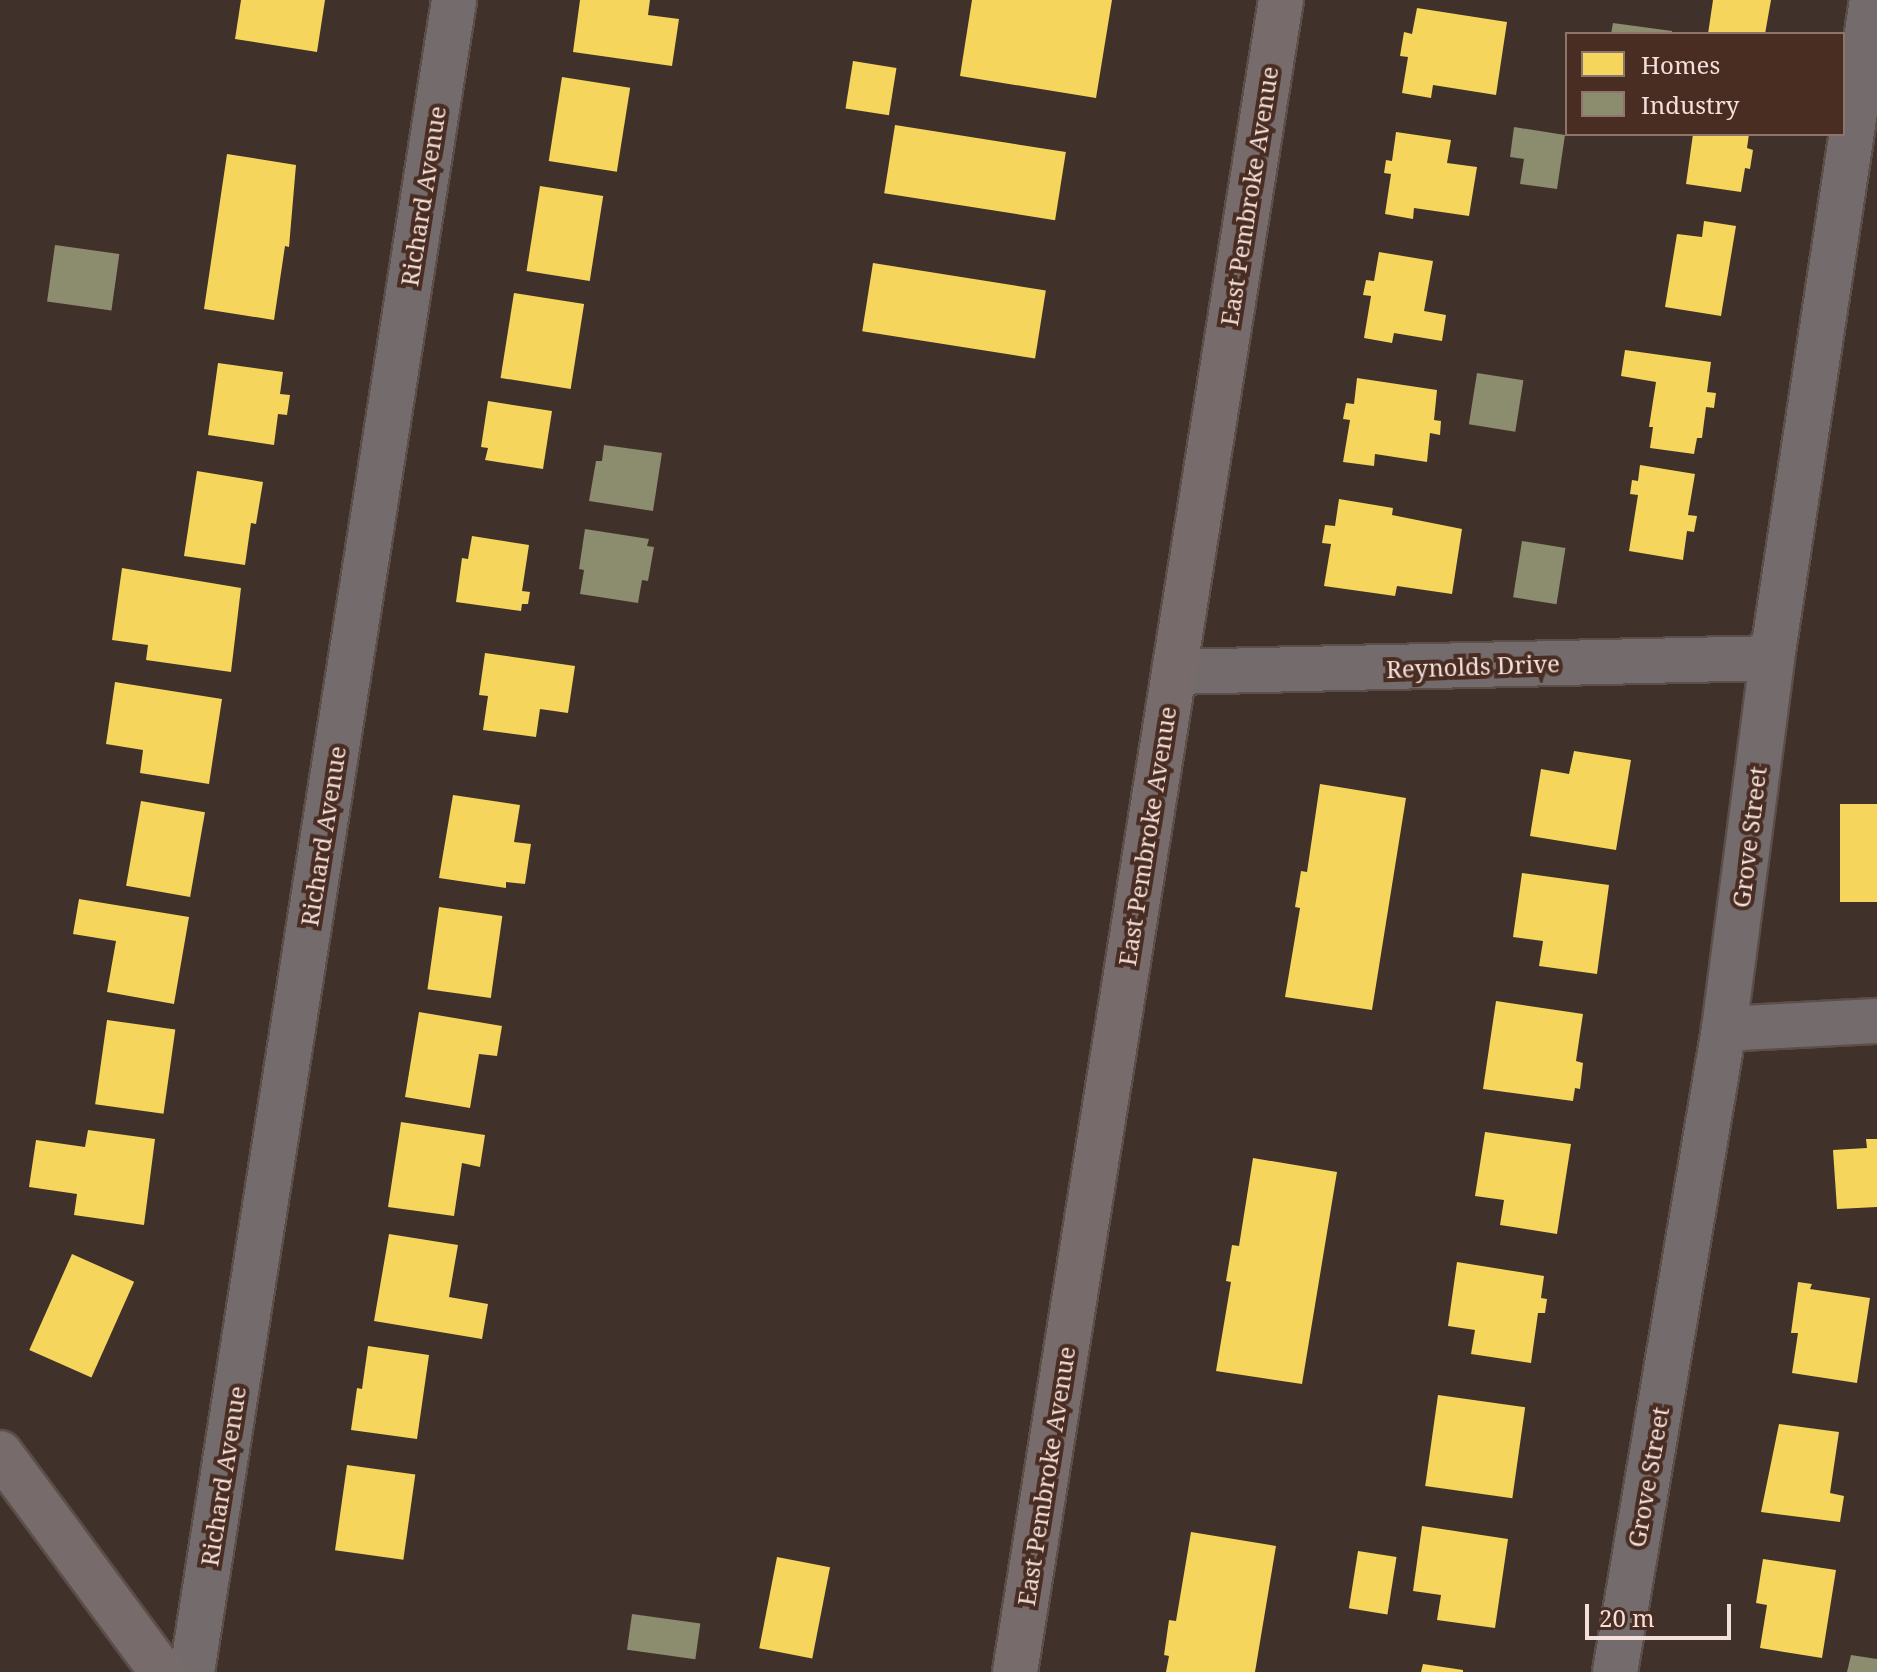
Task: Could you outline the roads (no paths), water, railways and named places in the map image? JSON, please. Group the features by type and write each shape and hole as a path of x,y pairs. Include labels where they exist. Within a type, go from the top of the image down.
{"main road":[{"name":"East Pembroke Avenue","path":"1015,1672 1281,0"},
{"path":"0,1453 162,1672"}],"street":[{"name":"Richard Avenue","path":"192,1672 454,0"},
{"name":"Grove Street","path":"1615,1672 1724,1029 1772,658 1872,0"},
{"name":"Reynolds Drive","path":"1174,672 1772,658"},
{"path":"1724,1029 1877,1021"}]}
